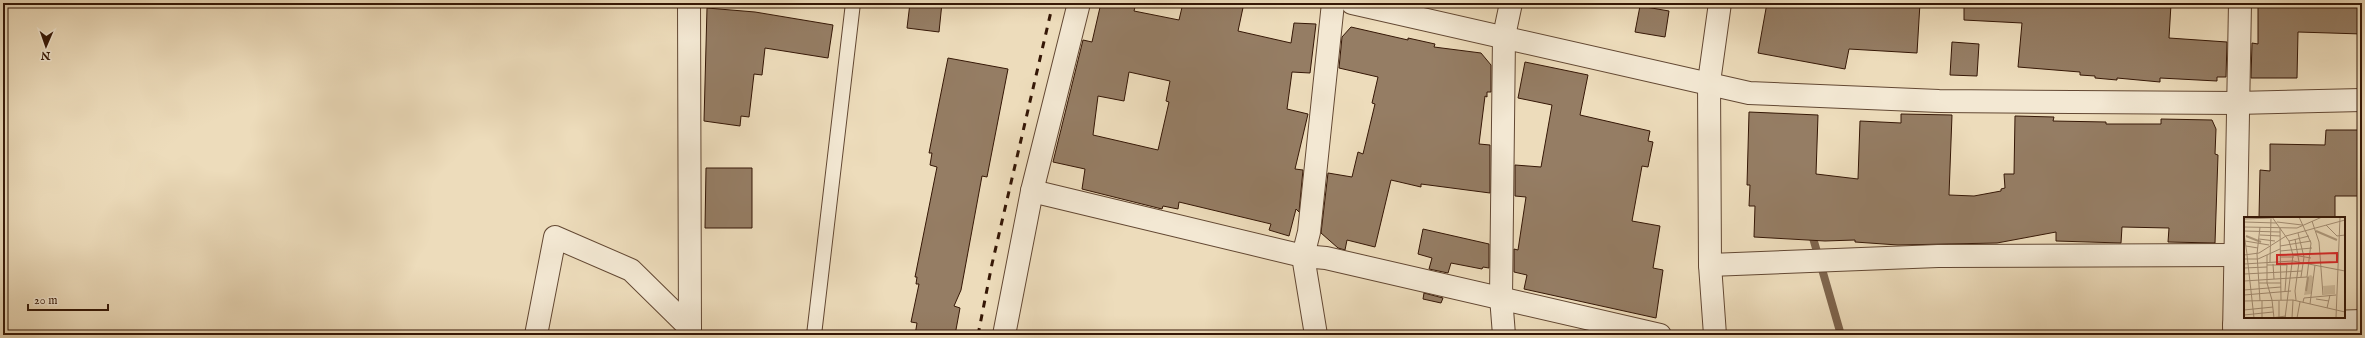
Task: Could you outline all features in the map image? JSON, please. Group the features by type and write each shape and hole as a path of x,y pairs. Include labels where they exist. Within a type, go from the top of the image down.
{"street":[{"path":"688,3 690,331"},
{"path":"1004,335 1032,191 1079,3"},
{"path":"1316,335 1303,256 1309,232 1333,3"},
{"path":"1352,3 1709,82 1750,93 1923,100 2236,104 2362,100"},
{"path":"1504,335 1501,297 1504,36 1511,3"},
{"path":"1715,335 1710,265 1709,82 1720,3"},
{"path":"2240,3 2236,104 2234,330 2362,321"},
{"path":"1032,191 1303,256 1326,258 1501,297 1660,335"},
{"path":"536,335 555,238 631,270 690,331"},
{"path":"1710,265 1938,256 2235,255"}],"lane":[{"path":"814,335 853,3"}],"building":[{"path":"910,3 942,3 939,32 907,28"},
{"path":"1101,3 1136,3 1134,11 1179,20 1183,3 1244,3 1238,31 1291,43 1294,23 1316,24 1310,73 1292,72 1287,109 1308,114 1295,169 1303,170 1299,212 1296,209 1289,236 1269,230 1271,224 1179,202 1178,209 1163,206 1162,209 1082,189 1085,169 1053,162 1083,40 1092,42","holes":["1129,72 1170,81 1166,101 1169,102 1158,150 1093,135 1098,96 1124,101"]},
{"path":"1767,3 1920,3 1917,53 1849,49 1845,69 1758,53"},
{"path":"1964,3 2171,4 2169,38 2227,42 2226,77 2217,77 2217,81 2160,78 2160,82 2117,78 2117,80 2080,75 2080,72 2018,67 2022,23 1964,20"},
{"path":"2258,3 2362,3 2362,34 2298,32 2297,78 2251,78 2252,43 2258,44"},
{"path":"1640,6 1669,11 1665,37 1635,32"},
{"path":"707,8 755,12 833,25 828,58 765,48 762,75 754,74 749,117 741,116 740,126 704,121"},
{"path":"1351,27 1408,40 1408,38 1435,44 1434,47 1481,53 1491,65 1491,92 1487,92 1487,97 1485,96 1479,144 1490,145 1490,193 1421,184 1421,187 1391,180 1375,247 1347,240 1345,250 1338,248 1321,233 1328,173 1352,177 1358,152 1363,154 1375,104 1372,103 1378,77 1339,68 1342,37"},
{"path":"1952,42 1979,44 1977,76 1950,75"},
{"path":"948,58 1008,69 987,177 982,176 961,290 954,306 960,308 955,335 915,335 917,323 911,322 919,284 916,284 917,277 915,277 937,167 930,165 932,153 929,153"},
{"path":"1525,62 1588,75 1580,115 1650,131 1648,141 1653,142 1648,167 1642,166 1632,221 1660,226 1653,268 1663,270 1656,318 1524,289 1527,275 1514,272 1514,249 1518,250 1526,197 1515,196 1515,165 1541,167 1552,105 1518,98"},
{"path":"1749,112 1818,115 1816,174 1858,179 1860,121 1901,123 1901,114 1952,115 1949,195 1974,196 2001,191 2001,189 2005,188 2004,174 2014,174 2015,116 2054,117 2053,121 2106,122 2106,124 2161,124 2161,119 2212,120 2216,129 2215,154 2218,155 2215,243 2168,242 2169,228 2122,227 2121,243 2056,241 2056,232 1997,243 1898,245 1855,242 1855,240 1825,241 1754,237 1755,206 1749,206 1750,185 1747,185"},
{"path":"2326,130 2362,130 2362,196 2335,196 2335,217 2259,217 2260,170 2270,171 2270,144 2325,145"},
{"path":"706,168 752,168 752,228 705,228"},
{"path":"1423,229 1489,244 1489,268 1483,267 1482,269 1451,263 1448,273 1429,269 1432,258 1418,254"},
{"path":"1424,293 1443,298 1441,303 1423,299"}],"waterway":[{"path":"1811,231 1841,335"}],"railway":[{"path":"978,335 992,264 1053,3"}]}
